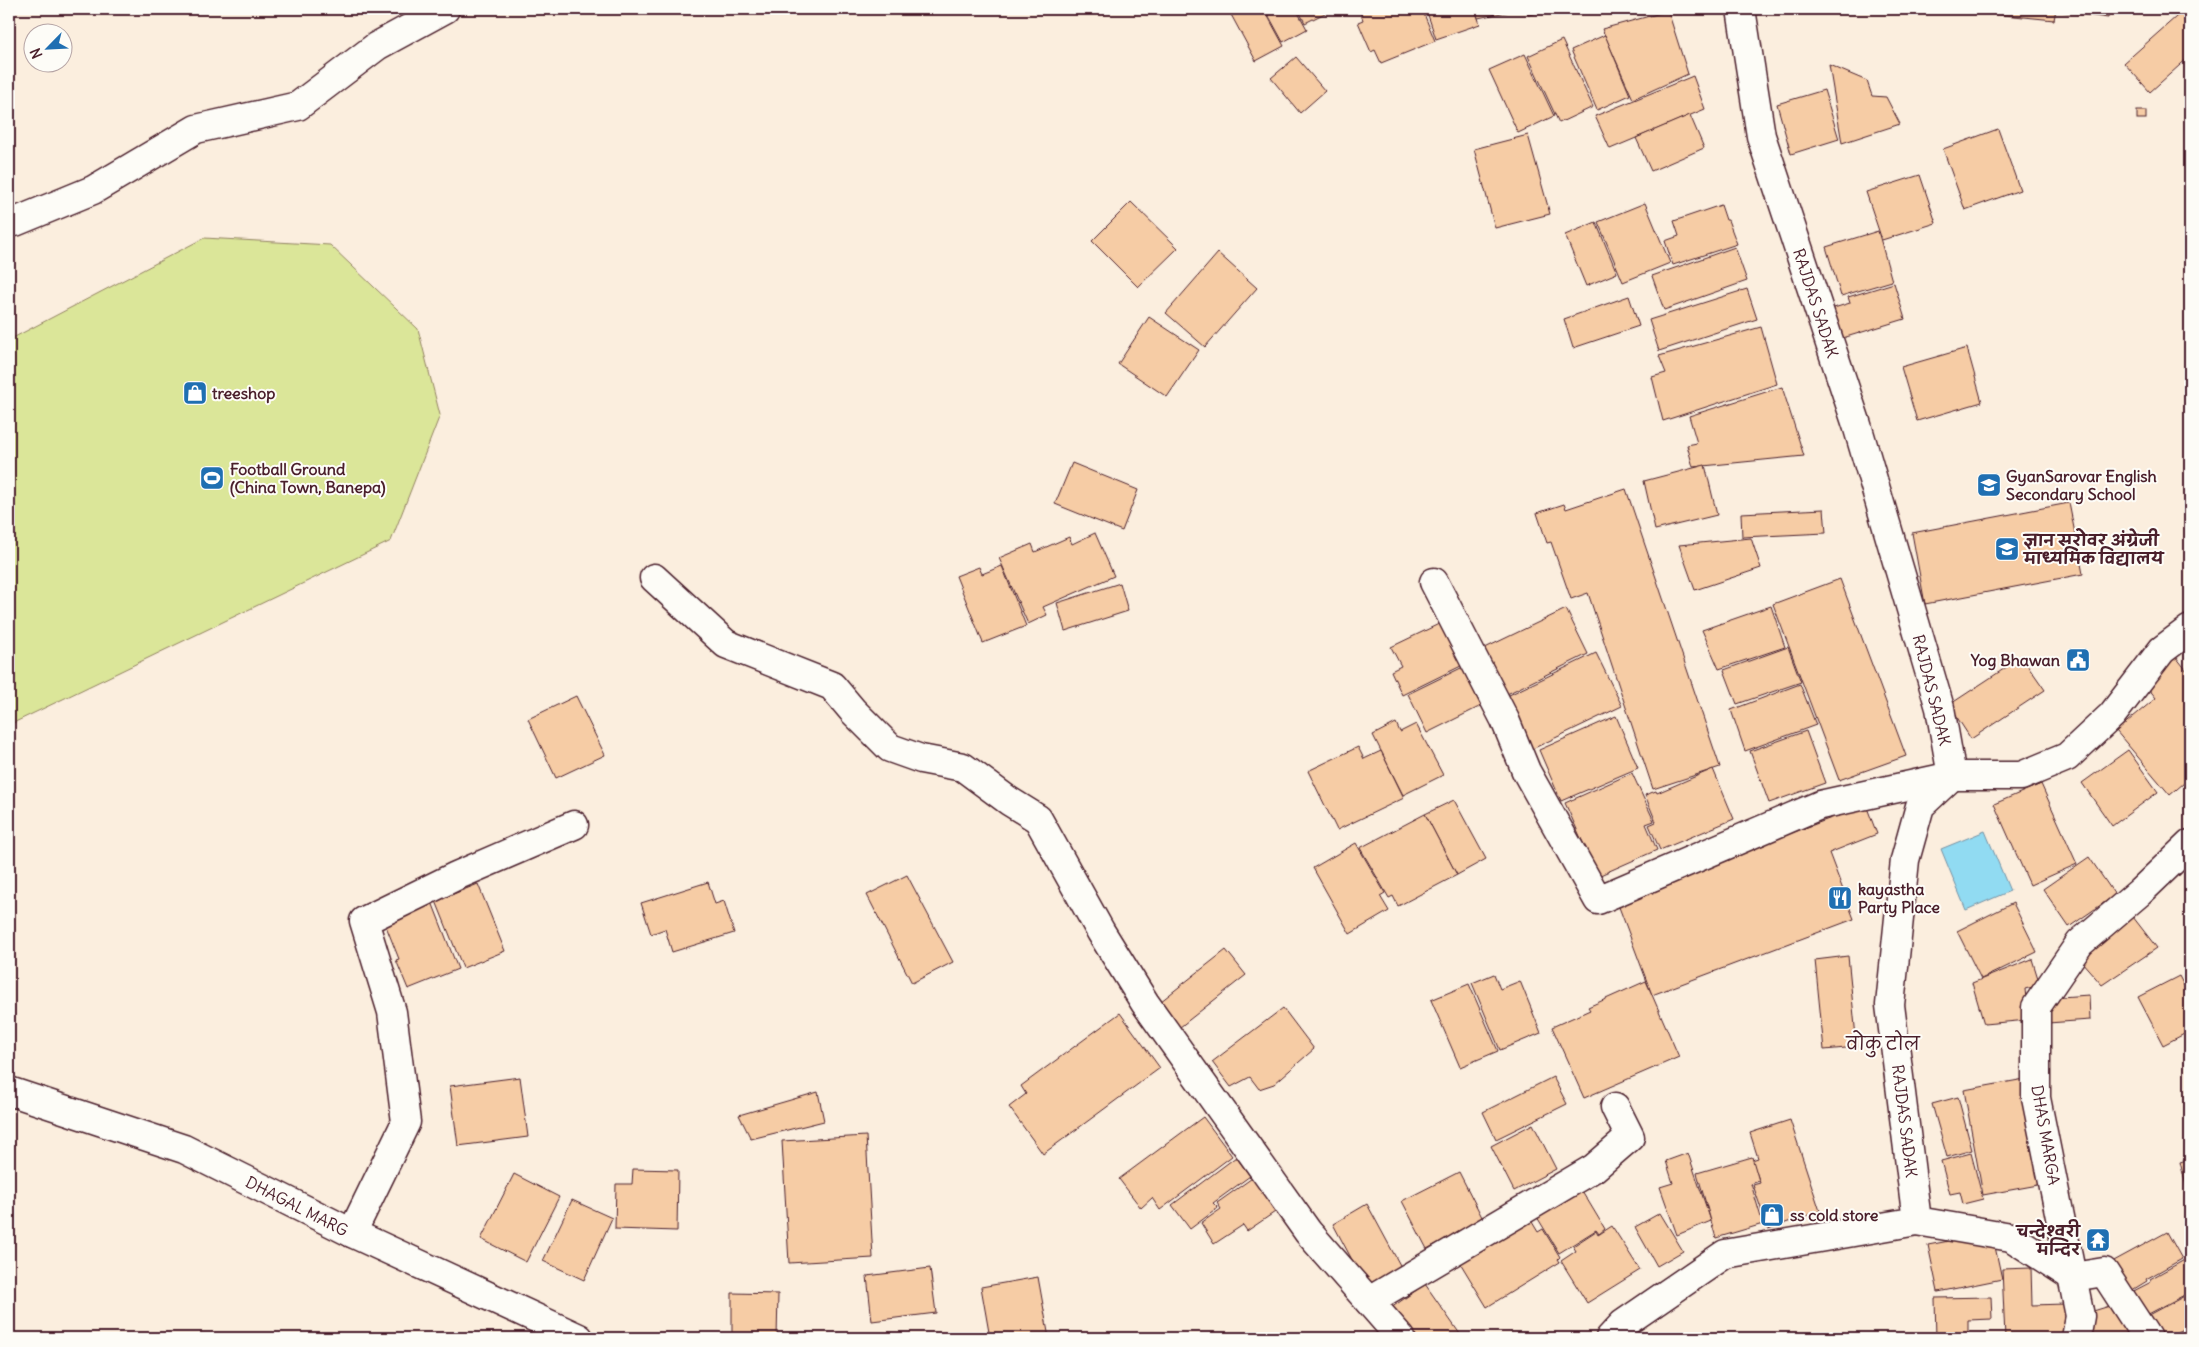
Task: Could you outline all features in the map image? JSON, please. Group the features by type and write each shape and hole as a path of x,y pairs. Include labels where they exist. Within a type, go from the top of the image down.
{"street":[{"path":"9,222 15,222 94,190 196,129 298,106 377,46 445,9"},
{"name":"RAJDAS SADAK","path":"1741,9 1761,136 1857,425 1940,708 1952,776 1920,806 1905,860 1890,1006 1917,1221"},
{"path":"654,578 726,644 832,686 853,711 890,748 921,759 963,767 1008,801 1038,819 1101,932 1145,1002 1308,1232 1401,1338"},
{"path":"1434,582 1506,720 1526,771 1598,900 1820,806 1952,776 2021,776 2067,757 2112,715 2162,650 2190,629"},
{"path":"352,1233 406,1122 392,1012 364,921 456,876 574,825"},
{"name":"DHAS MARGA","path":"2076,1338 2080,1316 2036,1098 2036,1006 2080,943 2140,892 2190,844"},
{"name":"DHAGAL MARG","path":"9,1091 184,1149 352,1233 579,1338"},
{"path":"1369,1302 1594,1168 1630,1137 1615,1107"},
{"path":"1610,1338 1623,1324 1725,1254 1917,1221 2011,1238 2073,1277 2104,1272 2147,1338"}],"green space":[{"name":"Football Ground (China Town, Banepa)","path":"204,238 330,245 418,329 440,415 391,541 9,725 9,340"}],"water":[{"path":"1985,831 2010,891 1966,910 1941,849"}],"building":[{"path":"1228,9 1264,9 1284,46 1256,61"},
{"path":"1265,9 1296,9 1307,29 1283,42"},
{"path":"1298,9 1330,9 1331,10 1305,23"},
{"path":"1359,9 1422,9 1435,41 1381,63 1375,50 1371,52 1358,22 1363,20"},
{"path":"1426,9 1475,9 1480,24 1436,39"},
{"path":"1476,9 1520,9 1478,18"},
{"path":"1527,9 1561,9 1528,15"},
{"path":"1995,9 2056,9 2054,20 1994,14"},
{"path":"2059,9 2109,9 2108,18 2059,11"},
{"path":"2185,9 2190,9 2190,56 2150,92 2124,63"},
{"path":"1668,11 1688,74 1633,99 1602,29"},
{"path":"1605,35 1630,95 1597,110 1571,50"},
{"path":"1562,40 1593,107 1559,123 1528,56"},
{"path":"1525,54 1554,116 1518,133 1489,70"},
{"path":"1296,57 1325,91 1300,113 1271,78"},
{"path":"1829,65 1867,81 1872,96 1886,97 1900,124 1842,143"},
{"path":"1693,76 1705,109 1610,149 1595,116"},
{"path":"1824,90 1839,139 1791,154 1777,104"},
{"path":"2137,111 2146,111 2146,119 2137,119"},
{"path":"1690,115 1704,148 1651,171 1636,138"},
{"path":"1998,129 2020,190 1965,210 1943,149"},
{"path":"1528,135 1550,214 1495,228 1474,149"},
{"path":"1920,175 1936,223 1882,240 1866,192"},
{"path":"1131,202 1178,248 1138,287 1092,241"},
{"path":"1645,203 1670,263 1623,282 1598,222"},
{"path":"1721,205 1737,244 1673,265 1665,241 1679,236 1674,221"},
{"path":"1596,222 1617,273 1586,286 1565,235"},
{"path":"1878,231 1892,281 1841,296 1826,247"},
{"path":"1735,247 1747,281 1664,310 1652,276"},
{"path":"1218,253 1257,288 1205,347 1166,313"},
{"path":"1894,283 1905,319 1833,341 1824,311 1850,303 1848,297"},
{"path":"1747,289 1757,319 1659,351 1649,320"},
{"path":"1629,296 1639,326 1573,348 1564,319"},
{"path":"1149,317 1199,350 1167,397 1118,364"},
{"path":"1761,327 1777,384 1663,421 1652,377 1666,373 1659,356"},
{"path":"1967,348 1982,402 1917,421 1901,367"},
{"path":"1782,387 1804,456 1693,467 1687,445 1697,443 1689,416"},
{"path":"1072,463 1138,490 1122,531 1055,504"},
{"path":"1705,465 1717,515 1655,530 1644,481"},
{"path":"1626,489 1720,767 1653,789 1588,593 1571,599 1551,542 1547,543 1537,513 1564,504 1566,509"},
{"path":"2069,503 2083,574 1925,604 1912,533"},
{"path":"1824,509 1826,533 1742,537 1741,513"},
{"path":"1095,533 1114,576 1043,607 1047,615 1028,624 999,558 1032,544 1035,552 1069,537 1072,544"},
{"path":"1751,538 1761,568 1695,590 1679,545"},
{"path":"1002,566 1026,626 983,643 956,576 979,567 982,574"},
{"path":"1840,579 1906,756 1839,780 1773,604"},
{"path":"1120,583 1128,611 1065,631 1057,603"},
{"path":"1771,606 1785,647 1719,669 1702,630"},
{"path":"1566,609 1588,654 1505,695 1483,649"},
{"path":"1443,622 1463,665 1402,695 1391,671 1401,666 1391,647"},
{"path":"1788,647 1801,682 1737,704 1724,670"},
{"path":"1596,653 1622,706 1530,750 1505,697"},
{"path":"2022,657 2045,690 1971,739 1949,705"},
{"path":"2176,657 2187,671 2190,669 2190,778 2170,795 2116,731 2156,698 2144,683"},
{"path":"1463,667 1481,706 1427,733 1408,694"},
{"path":"1800,684 1816,725 1745,751 1731,710"},
{"path":"576,696 605,755 556,778 528,719"},
{"path":"1616,716 1638,768 1561,801 1539,750"},
{"path":"1396,723 1400,732 1416,724 1443,775 1403,795 1373,735"},
{"path":"1806,731 1825,783 1769,803 1750,751"},
{"path":"1358,747 1364,759 1381,751 1404,798 1337,830 1308,771"},
{"path":"2128,750 2158,792 2112,826 2082,783"},
{"path":"1713,769 1734,819 1660,850 1649,825 1656,822 1645,795 1656,791 1657,793"},
{"path":"1632,773 1654,821 1646,824 1657,850 1598,876 1565,803"},
{"path":"2041,784 2077,864 2030,885 1994,804"},
{"path":"1454,800 1486,859 1457,875 1425,814"},
{"path":"1866,805 1877,834 1829,853 1854,919 1652,995 1616,899"},
{"path":"1425,814 1457,875 1398,906 1393,896 1389,898 1360,848"},
{"path":"1356,843 1385,893 1380,896 1389,911 1350,934 1313,868"},
{"path":"2089,857 2115,895 2069,927 2043,889"},
{"path":"907,875 953,962 912,983 867,895"},
{"path":"708,882 715,904 724,901 734,933 672,952 665,929 651,934 641,903"},
{"path":"478,884 505,951 463,968 436,901"},
{"path":"432,902 458,969 408,989 396,960 399,959 384,921"},
{"path":"2013,903 2037,952 1981,979 1957,931"},
{"path":"2133,917 2157,948 2102,985 2081,961"},
{"path":"1226,950 1246,975 1170,1035 1151,1009"},
{"path":"1848,956 1857,1047 1824,1050 1815,960"},
{"path":"2032,959 2040,985 2025,989 2028,1020 1984,1024 1972,983"},
{"path":"1494,974 1500,989 1520,981 1541,1033 1500,1050 1472,983"},
{"path":"2179,976 2190,997 2190,1031 2163,1045 2138,997"},
{"path":"1646,981 1679,1057 1584,1098 1552,1027 1590,1010 1588,1007"},
{"path":"1469,984 1498,1051 1460,1067 1431,1000"},
{"path":"2089,995 2090,1020 2048,1023 2046,998"},
{"path":"1283,1008 1314,1049 1274,1084 1259,1089 1250,1077 1231,1087 1212,1062"},
{"path":"1120,1013 1160,1068 1043,1154 1009,1107 1026,1094 1021,1086"},
{"path":"520,1077 528,1137 458,1146 450,1086"},
{"path":"1553,1077 1567,1104 1496,1139 1483,1112"},
{"path":"2030,1078 2049,1183 1983,1195 1964,1090"},
{"path":"818,1092 824,1121 751,1139 739,1115"},
{"path":"1958,1097 1972,1150 1947,1157 1932,1104"},
{"path":"1203,1117 1232,1156 1160,1210 1152,1198 1141,1208 1119,1179"},
{"path":"1790,1120 1820,1211 1768,1229 1753,1185 1760,1183 1752,1160 1758,1158 1750,1133"},
{"path":"1533,1124 1556,1169 1514,1191 1491,1146"},
{"path":"866,1136 873,1258 789,1263 782,1141"},
{"path":"1688,1153 1711,1221 1677,1235 1660,1187 1673,1183 1666,1161"},
{"path":"1971,1153 1983,1199 1963,1204 1960,1192 1950,1194 1941,1161"},
{"path":"1236,1157 1250,1176 1213,1203 1218,1208 1190,1229 1172,1205"},
{"path":"1752,1157 1759,1181 1751,1184 1763,1224 1716,1238 1697,1173"},
{"path":"2190,1159 2190,1201 2180,1162"},
{"path":"633,1169 678,1170 677,1231 615,1229 616,1184 632,1184"},
{"path":"1459,1172 1483,1219 1427,1249 1402,1201"},
{"path":"514,1174 559,1197 526,1262 481,1239"},
{"path":"1255,1176 1278,1210 1247,1231 1243,1225 1214,1244 1201,1223 1221,1209 1217,1203"},
{"path":"1581,1189 1605,1229 1599,1234 1596,1230 1559,1253 1537,1217"},
{"path":"572,1200 612,1218 584,1280 543,1261"},
{"path":"1367,1204 1401,1267 1366,1286 1333,1224"},
{"path":"1660,1213 1683,1251 1657,1266 1635,1227"},
{"path":"1529,1217 1538,1232 1543,1229 1560,1257 1558,1259 1560,1262 1487,1307 1459,1261"},
{"path":"1612,1226 1640,1270 1587,1303 1561,1261 1576,1251 1573,1246 1596,1231 1598,1235"},
{"path":"2167,1232 2182,1259 2146,1279 2147,1281 2129,1292 2112,1262"},
{"path":"1975,1236 1977,1246 1994,1242 2002,1279 1938,1292 1928,1245"},
{"path":"2190,1257 2190,1292 2141,1318 2128,1294 2151,1282 2150,1279"},
{"path":"930,1268 936,1313 872,1321 867,1276"},
{"path":"2031,1268 2032,1305 2065,1304 2066,1338 2005,1338 2002,1269"},
{"path":"1038,1277 1049,1338 990,1338 981,1287"},
{"path":"1425,1284 1460,1334 1454,1338 1418,1338 1391,1308"},
{"path":"732,1293 778,1294 777,1338 732,1338"},
{"path":"2190,1293 2190,1325 2166,1338 2153,1338 2142,1319"},
{"path":"1991,1297 1992,1319 1968,1320 1968,1338 1936,1338 1935,1298"},
{"path":"2113,1305 2133,1338 2087,1338 2090,1312"},
{"path":"2190,1328 2190,1338 2169,1338"},
{"path":"1818,1334 1860,1335 1860,1338 1818,1338"}],"place":[{"name":"treeshop","path":"195,393"},
{"name":"Football Ground (China Town, Banepa)","path":"212,478"},
{"name":"GyanSarovar English Secondary School","path":"1989,485"},
{"name":"ज्ञान सरोवर अंग्रेजी माध्यमिक विद्यालय","path":"2007,549"},
{"name":"Yog Bhawan","path":"2078,660"},
{"name":"kayastha Party Place","path":"1840,898"},
{"name":"ss cold store","path":"1772,1215"},
{"name":"चन्देश्वरी मन्दिर","path":"2098,1240"}],"district":[{"name":"वोकु टोल","path":"1883,1043"}]}
